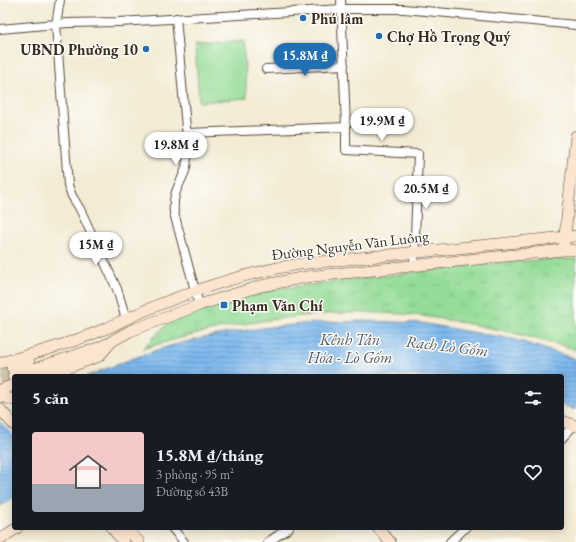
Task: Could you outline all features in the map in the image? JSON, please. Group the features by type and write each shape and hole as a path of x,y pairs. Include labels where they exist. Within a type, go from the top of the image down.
{"main road":[{"path":"563,250 576,136"},
{"name":"Đường Nguyễn Văn Luông","path":"0,363 58,346 108,328 126,319 195,291 270,268 576,236"},
{"name":"Đường Nguyễn Văn Luông","path":"50,374 99,356 112,341 130,331 199,305 261,286 306,277 563,250 576,250"},
{"path":"0,355 29,349 95,327 108,328"},
{"path":"17,374 96,336 108,328"},
{"path":"19,374 98,348 112,341"},
{"path":"0,390 12,377"},
{"path":"0,396 12,399"},
{"path":"0,410 12,423"},
{"path":"564,422 575,426"},
{"path":"0,539 14,530"},
{"path":"113,530 124,542"},
{"path":"128,530 139,542"},
{"path":"380,530 390,542"}],"street":[{"path":"60,0 56,25 68,185 117,289 126,319"},
{"path":"341,0 346,150 418,154 414,266"},
{"path":"404,9 406,0"},
{"path":"0,29 342,9 404,9 576,25"},
{"path":"176,18 188,149 185,168 174,195 173,203 174,213 199,305"},
{"path":"266,69 344,65"},
{"path":"187,133 346,127"},
{"path":"564,436 575,426"},
{"path":"174,530 184,542"},
{"path":"268,542 286,530"},
{"path":"450,542 463,530"}],"green space":[{"path":"243,41 247,98 199,102 195,45"},
{"path":"551,259 576,259 576,350 509,332 470,324 439,318 388,313 317,314 281,318 210,331 175,339 142,349 171,320 226,301 282,288 485,264"}],"water":[{"name":"Kênh Tân Hóa - Lò Gốm","path":"365,321 421,323 513,339 576,359 576,410 564,406 564,374 92,374 139,356 194,340 242,331 291,325"},
{"path":"12,413 12,498 0,506 0,420"}],"pier":[{"path":"12,411 12,434 0,421 0,417"}],"tunnel":[{"path":"0,371 12,368"},
{"path":"0,379 12,376"}],"place":[{"name":"Phú lâm","path":"303,18"},
{"name":"Chợ Hồ Trọng Quý","path":"379,36"},
{"name":"UBND Phường 10","path":"146,49"},
{"name":"Phạm Văn Chí","path":"224,305"}],"water label":[{"name":"Rạch Lò Gốm","path":"447,346"}]}
